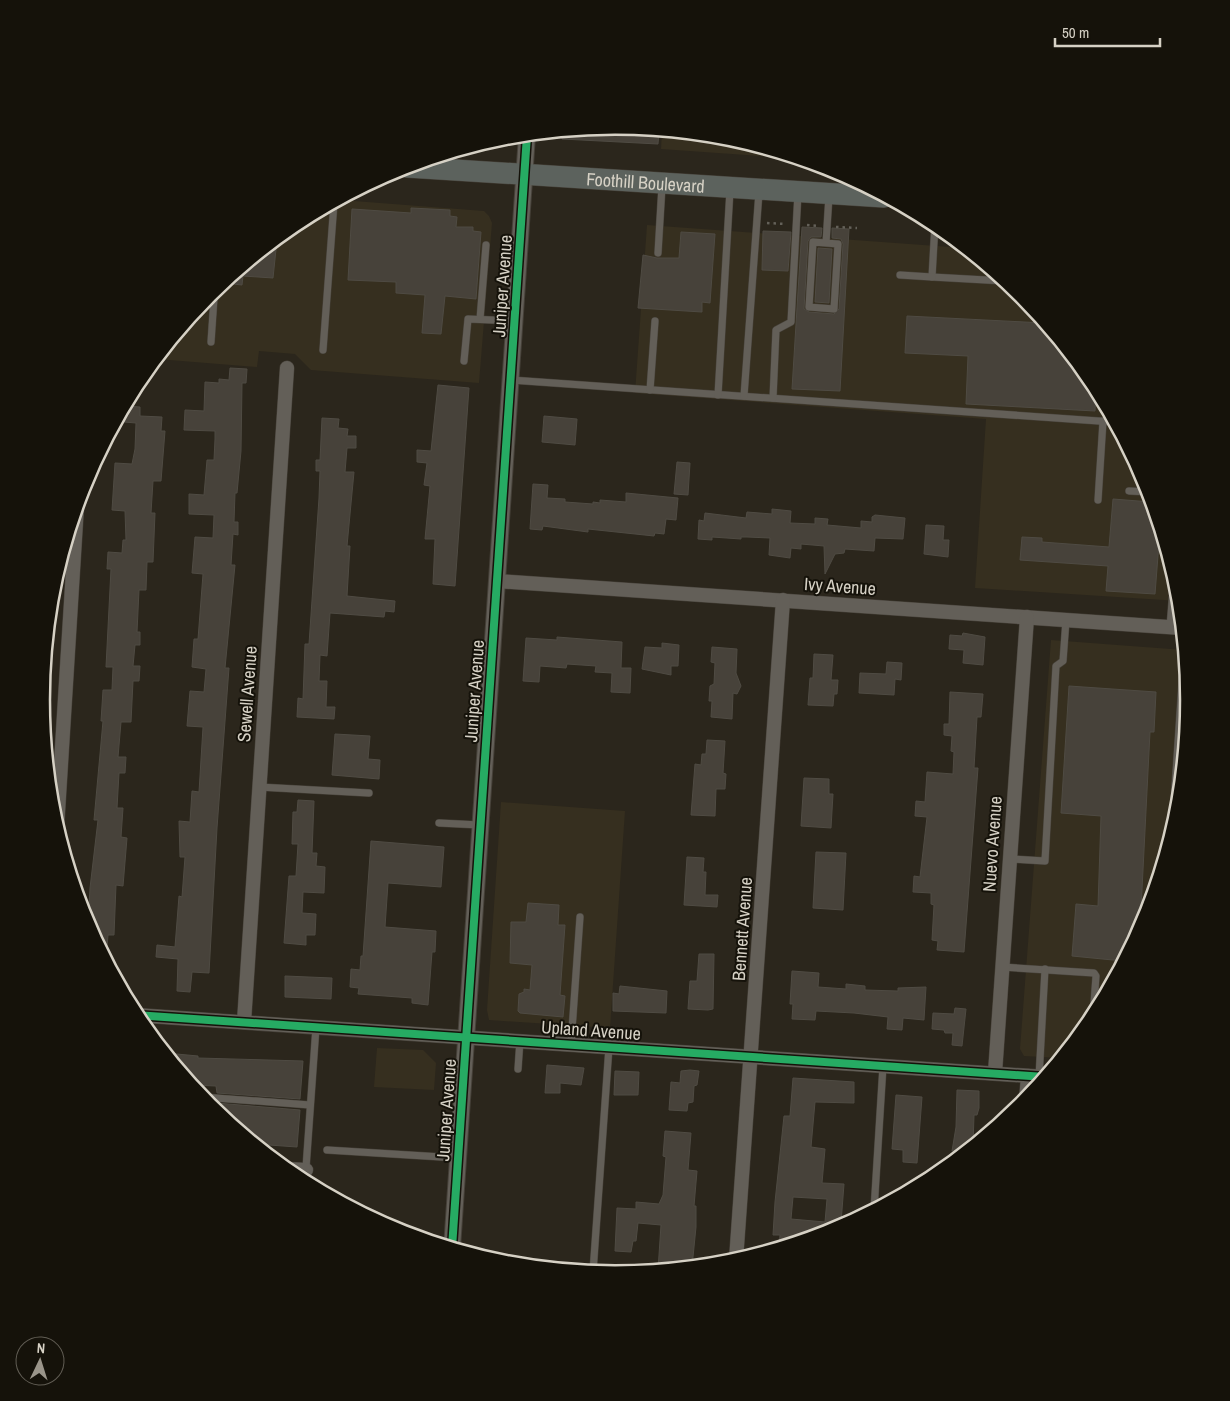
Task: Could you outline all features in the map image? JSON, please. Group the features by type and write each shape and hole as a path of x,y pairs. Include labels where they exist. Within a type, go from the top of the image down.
{"main road":[{"name":"Foothill Boulevard","path":"425,168 524,176 869,196"}],"street":[{"name":"Juniper Avenue","path":"452,1241 526,142"},
{"name":"Sewell Avenue","path":"244,1022 287,368"},
{"path":"59,798 75,534"},
{"name":"Ivy Avenue","path":"497,581 1175,627"},
{"name":"Bennett Avenue","path":"737,1252 783,600"},
{"name":"Nuevo Avenue","path":"994,1074 1027,617"},
{"name":"Upland Avenue","path":"146,1016 1037,1076"}],"lane":[{"path":"658,252 662,183"},
{"path":"718,395 731,187"},
{"path":"744,396 759,189"},
{"path":"773,398 776,330 791,322 798,192"},
{"path":"826,243 829,193"},
{"path":"322,350 333,211"},
{"path":"932,277 934,235"},
{"path":"813,242 826,243 838,244 834,308 809,307 813,242"},
{"path":"480,320 486,245"},
{"path":"900,275 993,280"},
{"path":"211,342 214,302"},
{"path":"464,361 468,319 514,321"},
{"path":"650,390 655,321"},
{"path":"510,380 1103,421 1098,500"},
{"path":"1129,491 1140,492"},
{"path":"1010,859 1045,861 1056,666 1063,661 1066,620"},
{"path":"1177,752 1179,722"},
{"path":"259,787 369,793"},
{"path":"439,822 480,825"},
{"path":"571,1044 580,917"},
{"path":"1002,967 1095,974 1094,1000"},
{"path":"1037,1076 1045,969"},
{"path":"306,1173 316,1026"},
{"path":"518,1069 520,1040"},
{"path":"594,1265 609,1046"},
{"path":"875,1202 883,1066"},
{"path":"213,1098 310,1104"},
{"path":"327,1150 458,1158"}],"shaded area":[{"path":"662,138 725,146 767,157 661,149"},
{"path":"352,201 484,211 489,216 492,223 479,383 311,370 295,354 259,351 257,367 165,360 190,328 242,276 301,231"},
{"path":"647,225 952,247 1015,301 1040,328 1085,387 1122,451 1137,484 1161,554 1171,600 975,588 986,419 635,393"},
{"path":"1051,640 1177,650 1180,700 1175,774 1161,847 1137,917 1104,983 1085,1014 1052,1058 1024,1056 1020,1049"},
{"path":"501,802 625,811 610,1028 489,1020 487,1010"},
{"path":"377,1048 423,1050 436,1063 434,1090 374,1087"}],"building":[{"path":"615,135 658,138 658,144 562,139"},
{"path":"411,208 450,210 450,216 457,217 456,227 473,227 473,231 481,232 476,299 445,296 441,334 422,333 425,295 396,293 396,282 348,280 352,209 411,213"},
{"path":"802,227 822,228 821,237 811,237 808,241 804,309 809,312 834,314 839,309 843,244 841,239 832,238 832,228 849,229 840,391 792,389"},
{"path":"763,231 791,232 788,271 762,270"},
{"path":"681,232 715,234 710,303 702,302 702,312 638,308 643,255 657,258 679,258"},
{"path":"276,248 273,278 243,276 242,285 233,284"},
{"path":"818,248 832,249 829,303 815,302"},
{"path":"907,316 1035,323 1085,387 1095,404 1095,411 966,404 968,356 905,353"},
{"path":"230,368 247,369 246,383 242,383 241,451 237,493 235,493 234,522 238,522 238,535 233,534 231,565 235,565 225,668 229,668 217,828 209,973 192,972 190,992 177,991 178,959 156,957 157,945 175,947 179,896 182,897 185,857 180,857 179,821 190,822 192,791 199,792 203,727 187,726 190,691 204,692 206,669 192,667 194,639 198,639 203,574 192,573 195,537 213,538 214,515 189,514 189,494 204,495 207,460 214,460 215,431 184,430 185,410 204,411 205,382 219,383 219,379 229,380"},
{"path":"438,385 469,388 455,586 433,584 435,539 425,539 430,486 424,485 427,463 417,462 417,450 431,451"},
{"path":"133,407 140,407 140,416 162,417 161,431 165,431 161,481 153,481 151,513 155,513 153,562 147,562 146,590 139,590 137,632 140,632 140,645 135,645 133,666 140,666 139,681 133,681 131,722 121,722 118,757 126,757 125,773 119,773 117,808 123,808 121,837 127,838 123,886 116,885 114,935 108,935 107,948 89,906 98,820 94,820 103,721 101,721 103,690 112,690 113,667 106,667 111,569 107,569 108,552 122,553 123,540 126,540 125,511 112,510 115,463 132,464 135,449 136,423 124,422"},
{"path":"544,416 577,419 575,445 542,442"},
{"path":"322,418 339,419 338,428 348,429 347,436 356,436 356,448 347,448 345,472 354,472 347,546 350,546 347,596 395,601 394,612 385,611 384,617 330,613 327,656 320,655 319,681 327,681 326,707 335,707 334,719 297,717 298,698 303,699 305,644 309,644 319,498 320,471 316,471 316,460 320,460"},
{"path":"677,462 690,463 688,495 674,494"},
{"path":"533,484 548,485 547,498 565,499 565,502 593,504 593,502 600,503 600,500 626,502 626,493 678,498 676,520 666,519 664,534 655,533 654,536 588,529 588,532 543,526 542,530 530,529"},
{"path":"1113,499 1143,501 1159,547 1155,594 1106,591 1108,566 1020,560 1022,537 1042,538 1042,542 1109,547"},
{"path":"772,509 791,511 790,523 815,524 815,518 828,519 827,525 861,528 861,521 872,522 872,517 875,515 905,518 903,539 875,538 874,551 845,549 844,553 835,554 825,574 824,546 801,544 801,549 791,548 790,558 769,555 770,538 712,537 712,540 698,539 699,520 704,521 705,513 746,518 747,512 772,514"},
{"path":"926,525 944,526 943,540 949,540 948,557 924,554"},
{"path":"963,633 985,637 983,665 963,663 964,650 949,649 950,635 962,636"},
{"path":"557,637 622,642 621,668 631,668 630,693 611,692 612,673 595,672 596,666 567,664 566,668 540,666 539,682 523,681 526,638 557,640"},
{"path":"662,643 679,645 678,666 671,666 671,675 642,669 645,647 662,648"},
{"path":"712,647 737,649 736,673 741,686 737,694 733,693 732,719 711,717 712,701 709,701 710,686 714,684 715,663 711,662"},
{"path":"814,654 833,655 831,680 838,680 837,694 834,694 833,706 808,705 810,678 813,678"},
{"path":"887,662 902,663 901,680 895,679 894,695 859,693 860,673 886,674"},
{"path":"1069,686 1156,692 1154,732 1150,732 1141,906 1116,960 1072,956 1076,904 1098,906 1101,816 1061,813"},
{"path":"950,692 983,694 981,717 977,717 974,768 978,768 964,952 937,950 938,941 932,940 934,905 931,904 931,893 913,892 914,876 920,877 927,817 915,816 916,801 925,802 927,772 953,774 954,752 951,751 952,736 944,735 944,724 949,724"},
{"path":"335,734 370,736 368,759 380,760 379,779 332,775"},
{"path":"707,740 725,741 723,773 726,774 725,789 716,789 715,816 691,815 695,764 701,765 702,754 706,754"},
{"path":"804,778 829,779 829,794 833,794 831,828 801,826"},
{"path":"298,800 314,801 312,853 317,853 316,866 325,867 324,893 303,892 302,913 316,914 315,935 306,935 306,945 284,943 289,876 296,876 298,844 292,844 293,812 297,812"},
{"path":"371,841 444,847 441,887 388,883 385,927 436,931 435,952 432,952 428,1005 412,1003 412,998 358,994 359,988 350,987 351,969 360,970 361,956 363,956"},
{"path":"816,852 846,853 843,910 813,908"},
{"path":"687,857 704,858 703,872 706,872 705,895 718,895 717,907 684,905"},
{"path":"528,903 559,905 558,925 565,925 560,995 565,996 563,1017 520,1013 518,1011 519,994 524,992 524,989 530,990 532,965 510,963 511,922 526,922"},
{"path":"699,954 714,954 713,1009 688,1009 690,981 697,981"},
{"path":"792,971 819,973 818,987 846,989 846,984 865,986 865,990 898,991 898,988 926,987 924,1020 903,1018 902,1030 887,1029 888,1017 854,1013 816,1011 815,1020 792,1019 793,1004 790,1004"},
{"path":"285,976 332,978 331,999 285,997"},
{"path":"620,986 667,991 666,1013 613,1011 613,993 619,994"},
{"path":"955,1008 966,1009 962,1046 952,1045 953,1033 932,1029 933,1013 954,1014"},
{"path":"175,1054 198,1056 198,1058 303,1061 300,1099 217,1093 216,1086 201,1085"},
{"path":"547,1065 584,1068 581,1085 560,1083 560,1093 545,1093"},
{"path":"615,1071 639,1072 638,1095 614,1095"},
{"path":"681,1071 699,1071 697,1085 694,1086 693,1102 688,1103 687,1111 669,1110 671,1082 680,1083"},
{"path":"793,1078 854,1082 854,1103 815,1102 811,1147 825,1149 822,1183 844,1184 841,1217 797,1236 780,1241 780,1235 773,1235 784,1116 790,1116","holes":["793,1197 827,1199 825,1222 791,1219"]},
{"path":"957,1090 979,1091 979,1108 977,1115 974,1115 973,1137 955,1152 952,1151 956,1127"},
{"path":"896,1095 922,1097 917,1163 903,1162 903,1150 892,1149"},
{"path":"218,1103 300,1110 297,1147 266,1145"},
{"path":"665,1131 691,1133 688,1170 697,1171 694,1206 696,1206 696,1227 693,1260 658,1263 661,1225 638,1223 636,1241 633,1241 631,1252 615,1251 617,1208 636,1209 636,1202 659,1204 663,1195 666,1157 663,1156"}],"cycle path":[{"path":"452,1241 527,142"},
{"path":"146,1016 1037,1076"}]}
